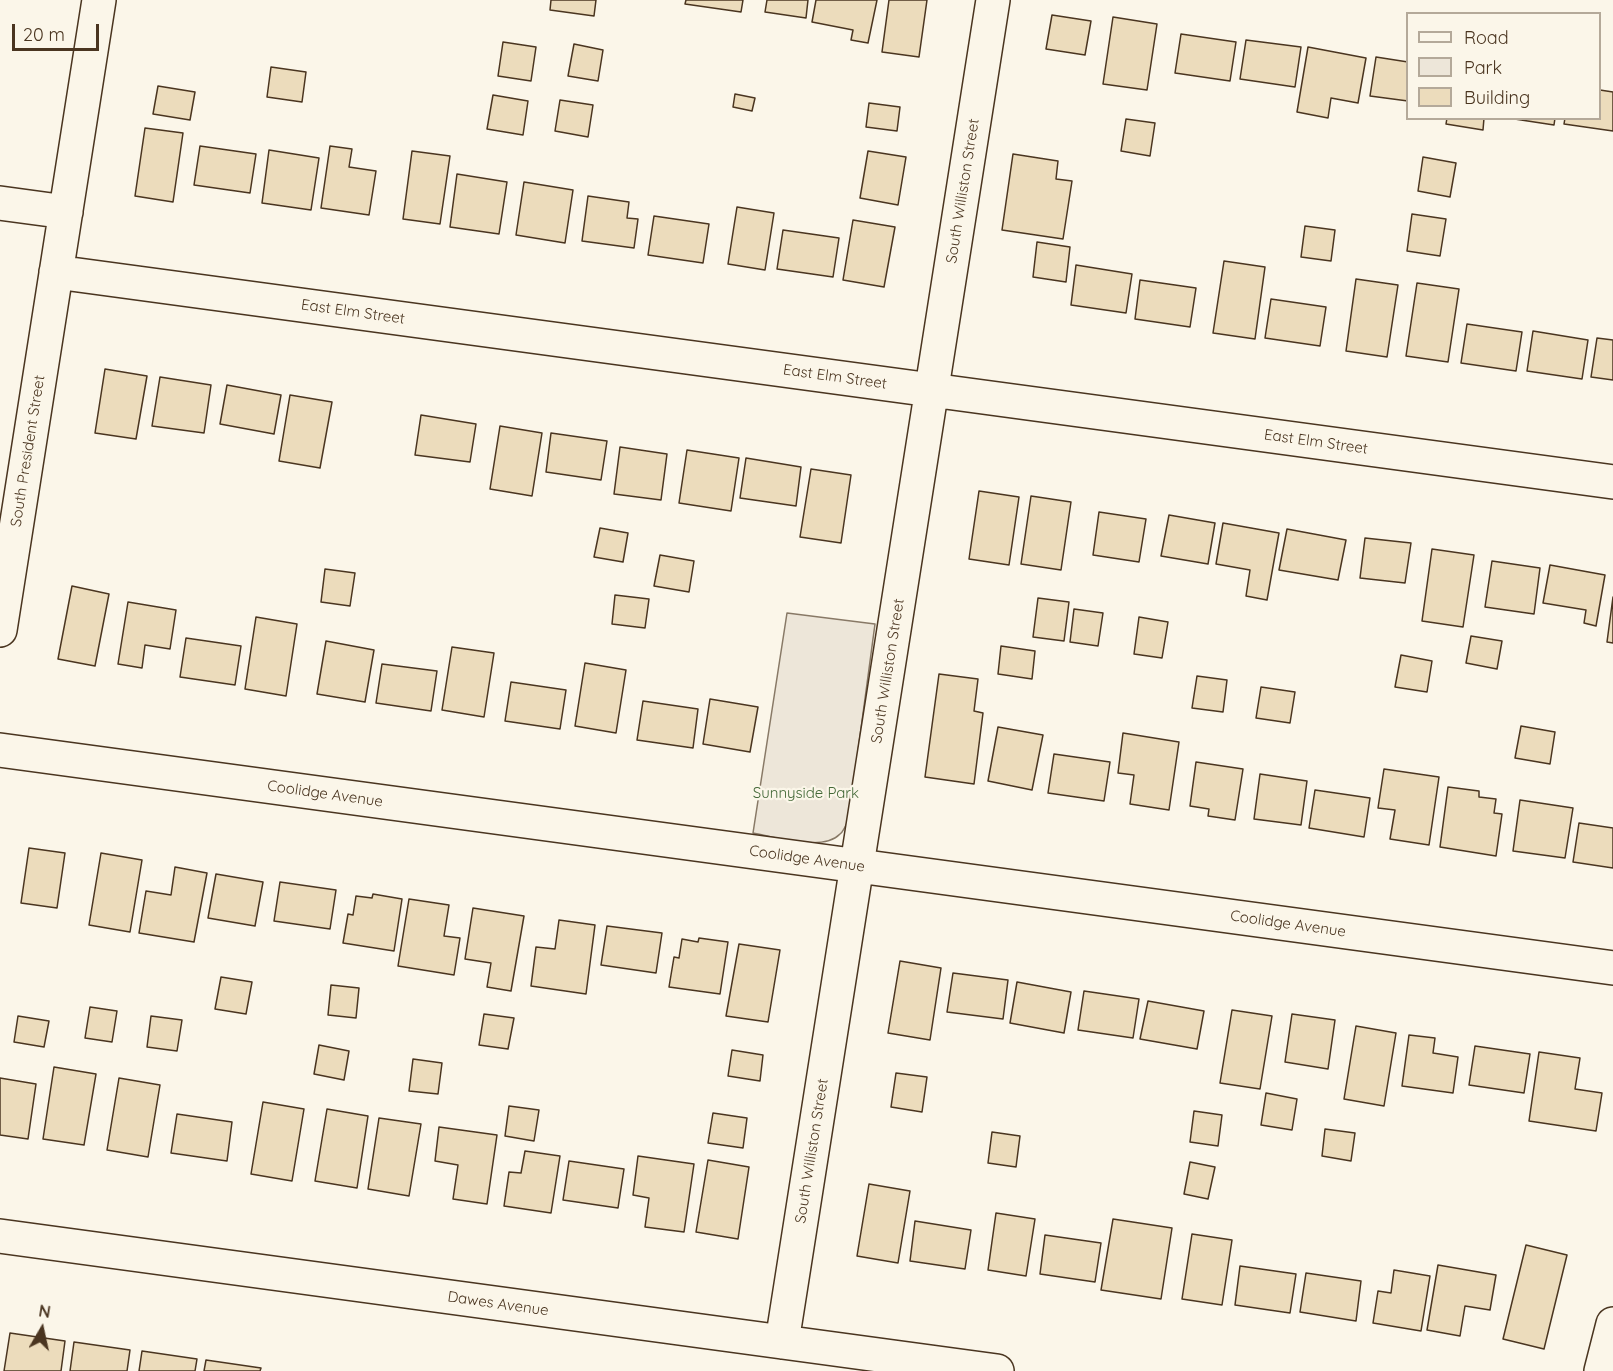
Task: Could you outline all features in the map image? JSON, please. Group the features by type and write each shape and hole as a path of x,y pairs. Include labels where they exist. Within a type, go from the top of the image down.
{"street":[{"path":"0,203 66,212 99,0"},
{"name":"South Williston Street","path":"782,1342 993,0"},
{"name":"South President Street","path":"0,630 66,212"},
{"name":"East Elm Street","path":"56,272 1613,482"},
{"name":"Coolidge Avenue","path":"0,750 1613,968"},
{"name":"Dawes Avenue","path":"0,1236 997,1371"},
{"path":"1601,1371 1613,1323"}],"green space":[{"name":"Sunnyside Park","path":"787,613 875,624 849,818 840,834 822,842 798,842 753,833"}],"building":[{"path":"551,0 596,0 594,16 550,10"},
{"path":"686,0 743,0 741,12 685,4"},
{"path":"767,0 808,0 806,18 765,12"},
{"path":"816,0 877,0 868,43 851,40 853,30 812,22"},
{"path":"889,0 927,0 919,57 882,52"},
{"path":"1052,15 1091,21 1085,55 1046,49"},
{"path":"1113,17 1157,24 1147,90 1103,84"},
{"path":"1181,34 1236,42 1230,81 1175,73"},
{"path":"1246,40 1301,47 1295,87 1240,79"},
{"path":"503,42 536,47 531,81 498,76"},
{"path":"574,44 603,50 598,81 568,76"},
{"path":"1308,47 1366,58 1358,103 1331,98 1328,118 1297,112"},
{"path":"1376,57 1406,62 1406,101 1370,96"},
{"path":"271,67 306,72 302,102 267,97"},
{"path":"158,86 195,92 190,120 153,114"},
{"path":"1601,90 1613,92 1613,131 1564,124 1565,120 1601,120"},
{"path":"735,94 755,98 752,111 733,107"},
{"path":"493,95 528,101 523,135 487,129"},
{"path":"560,100 593,105 588,137 555,131"},
{"path":"869,103 900,107 897,131 866,127"},
{"path":"1126,119 1155,123 1150,156 1121,151"},
{"path":"1447,120 1484,120 1483,130 1446,124"},
{"path":"1521,120 1555,120 1554,125"},
{"path":"145,128 183,133 173,202 135,196"},
{"path":"200,146 256,154 250,193 194,185"},
{"path":"330,146 352,149 349,167 376,171 369,215 321,208"},
{"path":"269,150 319,158 311,210 262,203"},
{"path":"412,151 450,156 440,224 403,219"},
{"path":"868,151 906,157 898,205 860,198"},
{"path":"1013,154 1058,161 1056,179 1072,181 1063,239 1002,230"},
{"path":"1423,157 1456,163 1450,197 1418,191"},
{"path":"457,174 507,182 499,234 450,227"},
{"path":"524,182 573,190 565,243 516,235"},
{"path":"588,196 629,202 627,218 638,219 634,248 582,241"},
{"path":"737,207 774,213 765,270 728,264"},
{"path":"1412,214 1446,219 1440,256 1407,251"},
{"path":"654,216 709,224 703,263 648,255"},
{"path":"853,220 895,227 884,287 843,280"},
{"path":"1305,226 1335,230 1331,261 1301,257"},
{"path":"783,230 839,238 833,277 777,269"},
{"path":"1037,242 1070,247 1066,282 1033,277"},
{"path":"1224,261 1265,267 1255,339 1213,333"},
{"path":"1076,265 1132,274 1126,313 1071,305"},
{"path":"1356,279 1398,285 1387,357 1346,351"},
{"path":"1140,280 1196,288 1190,327 1135,319"},
{"path":"1417,283 1459,289 1448,362 1406,356"},
{"path":"1271,299 1326,307 1320,346 1265,338"},
{"path":"1467,324 1522,332 1516,371 1461,363"},
{"path":"1533,331 1588,340 1582,379 1527,371"},
{"path":"1597,338 1613,340 1613,380 1591,377"},
{"path":"105,369 147,376 136,439 95,433"},
{"path":"160,377 211,385 204,433 152,426"},
{"path":"227,385 281,395 274,434 220,424"},
{"path":"290,395 332,402 320,468 279,461"},
{"path":"421,415 476,424 470,462 415,455"},
{"path":"500,426 542,433 532,496 490,489"},
{"path":"551,433 607,441 601,480 546,472"},
{"path":"620,447 667,454 661,500 614,494"},
{"path":"687,450 739,458 731,511 679,503"},
{"path":"746,458 801,467 796,506 740,498"},
{"path":"811,469 851,475 841,543 800,537"},
{"path":"979,491 1019,497 1009,565 969,559"},
{"path":"1031,496 1071,502 1061,570 1021,564"},
{"path":"1099,512 1146,519 1139,562 1093,555"},
{"path":"1169,515 1215,523 1208,564 1161,556"},
{"path":"1223,523 1279,533 1267,600 1246,596 1250,570 1216,564"},
{"path":"600,528 628,533 623,562 594,557"},
{"path":"1287,529 1346,540 1338,580 1279,570"},
{"path":"1365,538 1411,543 1405,583 1360,578"},
{"path":"1432,549 1474,555 1463,627 1422,621"},
{"path":"660,555 694,561 689,592 654,586"},
{"path":"1492,561 1540,568 1534,614 1485,607"},
{"path":"1550,565 1605,575 1596,626 1584,623 1586,610 1543,603"},
{"path":"325,569 355,573 350,606 321,602"},
{"path":"72,586 109,594 95,666 58,659"},
{"path":"615,595 649,599 645,628 612,624"},
{"path":"1613,597 1613,643 1607,642"},
{"path":"1038,598 1069,602 1064,641 1033,637"},
{"path":"128,602 176,610 170,649 145,645 142,668 118,664"},
{"path":"1074,609 1103,613 1098,646 1070,642"},
{"path":"256,617 297,624 286,696 245,689"},
{"path":"1139,617 1168,622 1162,658 1134,654"},
{"path":"1471,636 1502,641 1497,669 1466,663"},
{"path":"186,638 241,646 235,685 180,677"},
{"path":"326,641 374,650 365,702 317,694"},
{"path":"1001,646 1035,651 1032,679 998,674"},
{"path":"452,647 494,653 484,717 442,710"},
{"path":"1401,655 1432,661 1427,692 1395,687"},
{"path":"585,663 626,670 616,733 575,726"},
{"path":"382,664 437,671 431,711 376,703"},
{"path":"939,674 978,679 974,711 983,713 974,784 925,777"},
{"path":"1197,676 1227,680 1223,712 1192,708"},
{"path":"511,682 566,690 560,729 505,721"},
{"path":"1261,687 1295,692 1290,723 1256,718"},
{"path":"710,699 758,707 750,752 703,744"},
{"path":"643,701 698,709 693,748 637,740"},
{"path":"1521,726 1555,732 1550,764 1515,758"},
{"path":"998,727 1043,735 1032,790 988,781"},
{"path":"1123,733 1179,742 1169,810 1130,804 1134,775 1118,773"},
{"path":"1054,754 1110,762 1104,801 1048,793"},
{"path":"1196,762 1243,769 1235,820 1208,816 1209,809 1190,806"},
{"path":"1384,769 1439,777 1429,845 1390,839 1395,810 1378,808"},
{"path":"1260,774 1307,781 1301,825 1254,819"},
{"path":"1448,787 1479,791 1479,797 1496,799 1494,813 1502,814 1496,856 1440,847"},
{"path":"1315,790 1370,798 1364,837 1309,828"},
{"path":"1520,800 1573,808 1565,858 1513,851"},
{"path":"1579,823 1613,828 1613,868 1573,862"},
{"path":"29,848 65,853 57,908 21,903"},
{"path":"101,853 142,860 130,932 89,925"},
{"path":"175,867 207,873 194,942 139,933 146,891 171,895"},
{"path":"216,874 263,882 255,926 208,918"},
{"path":"280,882 336,890 330,929 274,921"},
{"path":"373,894 402,899 394,951 343,943 348,914 353,915 356,896 372,898"},
{"path":"409,899 449,905 444,936 460,938 454,975 398,966"},
{"path":"473,908 524,916 511,991 487,987 491,963 465,959"},
{"path":"559,920 595,925 586,994 531,986 536,947 555,949"},
{"path":"607,926 662,933 656,973 601,965"},
{"path":"699,938 728,942 720,994 669,987 674,957 679,958 682,939 698,942"},
{"path":"739,944 780,950 768,1022 726,1016"},
{"path":"900,961 941,968 930,1040 888,1033"},
{"path":"953,973 1008,980 1003,1019 947,1012"},
{"path":"221,977 252,982 246,1014 215,1009"},
{"path":"1017,982 1071,992 1064,1033 1010,1023"},
{"path":"331,985 359,988 356,1018 328,1015"},
{"path":"1084,991 1139,999 1133,1038 1078,1030"},
{"path":"1148,1001 1204,1011 1197,1049 1140,1039"},
{"path":"90,1007 117,1011 112,1042 85,1038"},
{"path":"1232,1010 1272,1016 1260,1089 1220,1083"},
{"path":"484,1014 514,1018 508,1049 479,1045"},
{"path":"1292,1014 1335,1020 1328,1069 1285,1062"},
{"path":"18,1016 49,1021 44,1047 14,1042"},
{"path":"151,1016 182,1020 177,1051 147,1047"},
{"path":"1356,1026 1396,1033 1384,1106 1344,1099"},
{"path":"1409,1035 1435,1038 1433,1053 1458,1057 1453,1093 1402,1086"},
{"path":"319,1045 349,1051 344,1080 314,1074"},
{"path":"1475,1046 1530,1054 1524,1093 1469,1085"},
{"path":"732,1050 763,1055 760,1081 728,1076"},
{"path":"1539,1052 1580,1058 1575,1089 1602,1093 1596,1131 1529,1121"},
{"path":"413,1059 442,1063 438,1094 409,1091"},
{"path":"54,1067 96,1074 84,1145 43,1139"},
{"path":"896,1073 927,1077 922,1112 891,1107"},
{"path":"0,1078 36,1084 28,1139 0,1135"},
{"path":"119,1078 160,1085 148,1157 107,1150"},
{"path":"1266,1093 1297,1099 1292,1130 1261,1125"},
{"path":"263,1102 304,1109 292,1181 251,1174"},
{"path":"509,1106 539,1110 534,1141 505,1136"},
{"path":"327,1109 368,1116 357,1188 315,1181"},
{"path":"1194,1111 1222,1115 1218,1146 1190,1142"},
{"path":"713,1113 747,1118 743,1148 708,1143"},
{"path":"177,1114 232,1122 227,1161 171,1153"},
{"path":"379,1118 421,1124 409,1196 368,1189"},
{"path":"439,1127 497,1135 487,1204 453,1199 458,1165 435,1161"},
{"path":"1325,1129 1355,1133 1351,1161 1322,1156"},
{"path":"992,1132 1020,1136 1016,1167 988,1163"},
{"path":"525,1151 560,1156 551,1213 504,1206 509,1172 521,1173"},
{"path":"638,1156 694,1164 684,1232 645,1227 649,1198 633,1195"},
{"path":"708,1160 749,1167 738,1239 696,1232"},
{"path":"569,1161 624,1169 618,1208 563,1200"},
{"path":"1190,1162 1215,1167 1208,1199 1184,1194"},
{"path":"869,1184 910,1191 898,1263 857,1256"},
{"path":"996,1213 1035,1219 1026,1276 988,1270"},
{"path":"1113,1219 1172,1228 1161,1299 1101,1290"},
{"path":"915,1221 971,1230 965,1269 910,1261"},
{"path":"1192,1234 1232,1240 1222,1305 1182,1299"},
{"path":"1045,1235 1101,1243 1095,1282 1040,1274"},
{"path":"1526,1245 1567,1255 1544,1349 1503,1339"},
{"path":"1438,1265 1496,1275 1490,1310 1465,1306 1460,1336 1427,1330"},
{"path":"1240,1266 1296,1274 1290,1313 1235,1305"},
{"path":"1394,1270 1430,1276 1421,1331 1373,1323 1378,1291 1391,1293"},
{"path":"1306,1273 1361,1281 1356,1321 1300,1312"},
{"path":"10,1333 65,1341 61,1371 4,1371"},
{"path":"74,1342 130,1350 127,1371 70,1371"},
{"path":"142,1351 197,1359 195,1371 139,1371"},
{"path":"206,1360 261,1368 260,1371 204,1371"}]}
